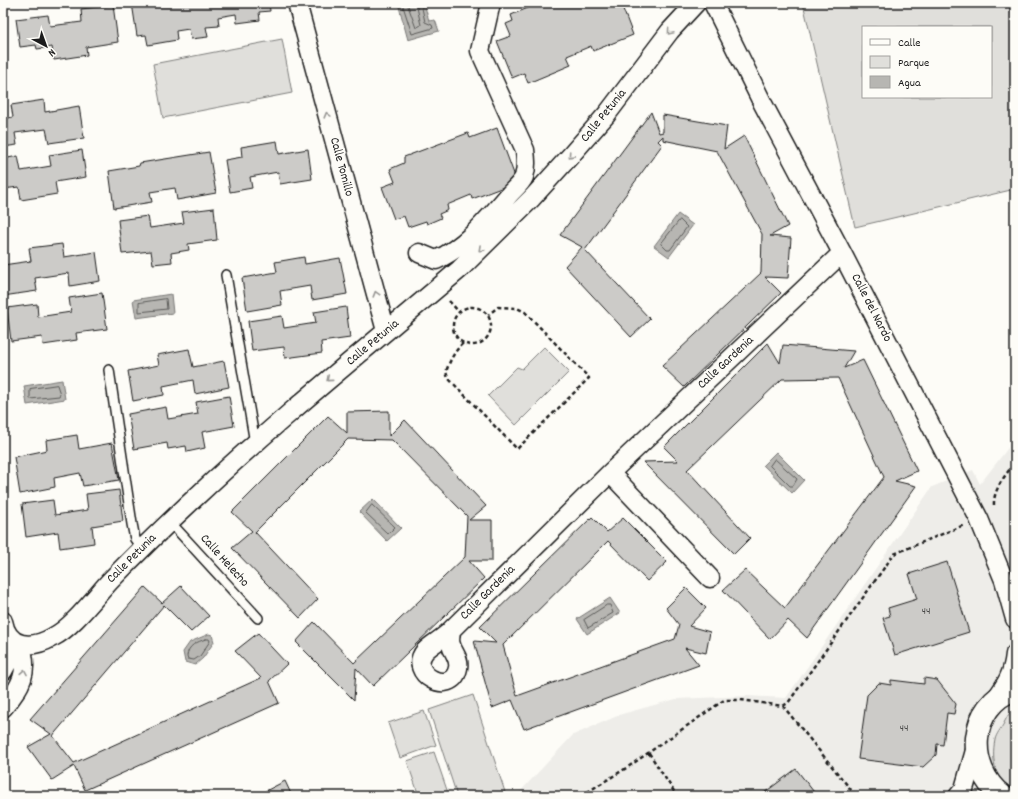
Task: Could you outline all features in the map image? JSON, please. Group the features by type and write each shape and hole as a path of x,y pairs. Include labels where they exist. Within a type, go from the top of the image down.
{"street":[{"name":"Calle Tomillo","path":"297,3 386,331"},
{"path":"419,253 436,260 448,255 460,246 492,215 523,178 526,167 525,150 480,51 491,3"},
{"name":"Calle Petunia","path":"20,644 30,645 47,641 65,629 142,549 255,443 460,269 532,198 607,114 670,31 696,3"},
{"name":"Calle del Nardo","path":"713,3 763,104 842,253 979,519 1004,580 1015,619"},
{"name":"Calle Gardenia","path":"451,630 610,473 842,253"},
{"path":"610,473 710,578"},
{"path":"3,621 8,635 20,644 25,664 22,681 3,708"},
{"path":"3,671 20,644"},
{"path":"958,796 964,789 968,777 976,746 978,730 984,715 1008,682 1014,667 1015,654"},
{"path":"994,702 1015,689"},
{"path":"976,746 979,765 988,782 1002,796"}],"lane":[{"path":"226,275 255,443"},
{"path":"109,370 132,524 135,539 142,549"},
{"name":"Calle Helecho","path":"170,522 258,618"}],"path":[{"path":"463,343 449,361 446,372 448,378 517,449 589,378 525,312 517,308 498,307 488,315"},
{"path":"478,308 488,315 491,328 486,339 475,345 463,343 455,335 453,323 459,312 465,309 478,308"},
{"path":"784,706 788,703 894,554 979,519 994,511 993,498 1015,462"},
{"path":"581,796 648,753 724,700 741,700 784,706 856,796"},
{"path":"648,753 678,796"}],"shaded area":[{"path":"1015,439 1015,796 516,796 573,735 622,714 676,699 747,696 786,698 932,487 973,470 980,484"}],"green space":[{"path":"803,3 1009,3 1015,29 1015,189 855,227"},
{"path":"282,39 292,93 163,118 153,64"},
{"path":"544,347 569,372 516,425 488,396 517,367 522,369"},
{"path":"473,695 505,792 492,796 457,796 429,710"},
{"path":"1015,709 1015,791 1008,788 999,777 994,763 994,747 996,736 1008,715"},
{"path":"424,711 436,745 400,758 388,723"},
{"path":"434,752 449,796 419,796 407,761"}],"water":[{"path":"398,3 424,3 429,21 435,20 439,31 408,40"},
{"path":"678,214 693,225 669,257 654,246"},
{"path":"171,294 173,313 136,318 133,300"},
{"path":"62,380 65,399 27,405 24,386"},
{"path":"776,452 804,480 792,493 763,465"},
{"path":"373,499 401,528 387,541 359,512"},
{"path":"610,598 620,613 587,634 577,619"},
{"path":"209,634 212,635 214,642 203,658 195,665 185,662 183,652 190,642"}],"building":[{"path":"132,3 269,3 270,11 259,12 260,20 237,23 236,14 218,17 219,26 206,27 208,37 191,39 189,29 176,31 177,40 148,45 146,35 137,36"},
{"path":"540,3 624,3 626,8 623,9 633,35 593,51 591,46 567,56 571,65 528,83 524,73 512,78 497,41 511,36 506,24 513,21 511,15"},
{"path":"113,5 118,42 86,47 87,55 54,60 52,47 37,49 36,45 20,47 16,19 48,15 50,26 82,22 81,9"},
{"path":"44,100 45,112 79,106 84,138 49,143 46,129 15,133 17,145 3,147 3,119 13,117 11,105"},
{"path":"651,112 659,133 663,132 663,115 727,126 724,149 744,136 788,226 770,236 791,238 788,278 765,277 781,293 684,387 662,366 761,273 762,234 717,151 663,140 663,136 658,141 662,145 585,250 650,319 631,337 565,266 582,247 560,235"},
{"path":"497,128 517,182 472,199 471,195 447,205 448,210 439,214 441,218 427,224 426,221 408,227 404,216 394,219 382,187 395,182 390,169 404,163 404,157 468,133 470,138"},
{"path":"277,141 279,154 308,149 312,179 280,184 278,172 250,177 252,188 230,192 225,160 242,157 241,147"},
{"path":"82,150 86,177 55,182 57,194 21,200 19,187 3,189 3,159 18,156 21,171 51,166 49,155"},
{"path":"209,152 216,193 177,200 175,188 150,192 152,202 114,208 109,171 139,166 140,163"},
{"path":"214,208 217,240 188,244 189,250 171,253 172,262 153,264 151,251 122,254 118,220 148,216 150,228 184,223 182,212"},
{"path":"62,244 64,257 96,252 100,281 70,286 69,273 35,278 37,291 3,296 3,265 31,261 29,248"},
{"path":"304,257 305,264 340,258 347,294 312,300 310,286 280,291 282,305 247,311 242,278 277,272 275,262"},
{"path":"102,293 107,329 76,333 77,340 43,345 42,337 11,341 7,308 37,304 38,317 71,312 69,298"},
{"path":"346,307 350,338 321,342 322,353 285,358 284,347 252,351 248,321 282,316 284,328 316,323 314,312"},
{"path":"768,343 780,363 783,345 854,351 844,368 863,360 917,471 895,481 916,486 807,638 788,620 770,639 723,590 745,570 785,608 884,477 838,378 782,379 687,470 750,538 734,554 643,462 678,461 664,447"},
{"path":"189,349 193,367 224,361 229,387 195,394 193,380 163,386 164,395 133,401 128,371 159,365 157,355"},
{"path":"229,396 234,426 202,432 205,448 187,452 186,446 168,449 167,443 134,449 128,414 166,407 168,419 198,414 196,402"},
{"path":"389,411 389,436 405,420 486,506 469,520 492,520 492,561 469,561 484,578 373,686 356,668 354,700 296,642 314,622 354,663 465,557 467,516 392,440 348,439 255,532 318,599 300,618 232,548 252,531 232,512 328,416 347,433 347,412"},
{"path":"77,435 79,449 112,443 119,480 83,486 80,473 54,478 55,487 20,494 14,457 47,450 46,440"},
{"path":"119,490 123,521 92,526 94,543 60,548 58,532 26,537 22,504 53,500 55,515 88,510 86,494"},
{"path":"592,517 607,532 623,518 667,562 647,581 608,541 503,645 517,696 675,639 679,625 666,608 686,588 706,608 689,626 710,632 706,653 685,648 699,665 524,729 512,700 492,708 474,641 496,643 480,627"},
{"path":"947,562 969,632 895,655 883,618 890,616 888,608 917,599 909,574"},
{"path":"181,586 209,616 191,632 164,605 53,736 74,763 261,678 235,651 258,633 287,664 269,681 279,703 85,790 74,766 52,780 28,747 51,734 30,719 145,587 162,603"},
{"path":"924,678 937,680 956,704 954,714 947,713 943,745 937,744 936,755 923,767 858,759 867,695 879,683 891,685 891,680 924,684"},
{"path":"796,769 817,796 760,796"},
{"path":"285,781 292,796 256,796"}]}
